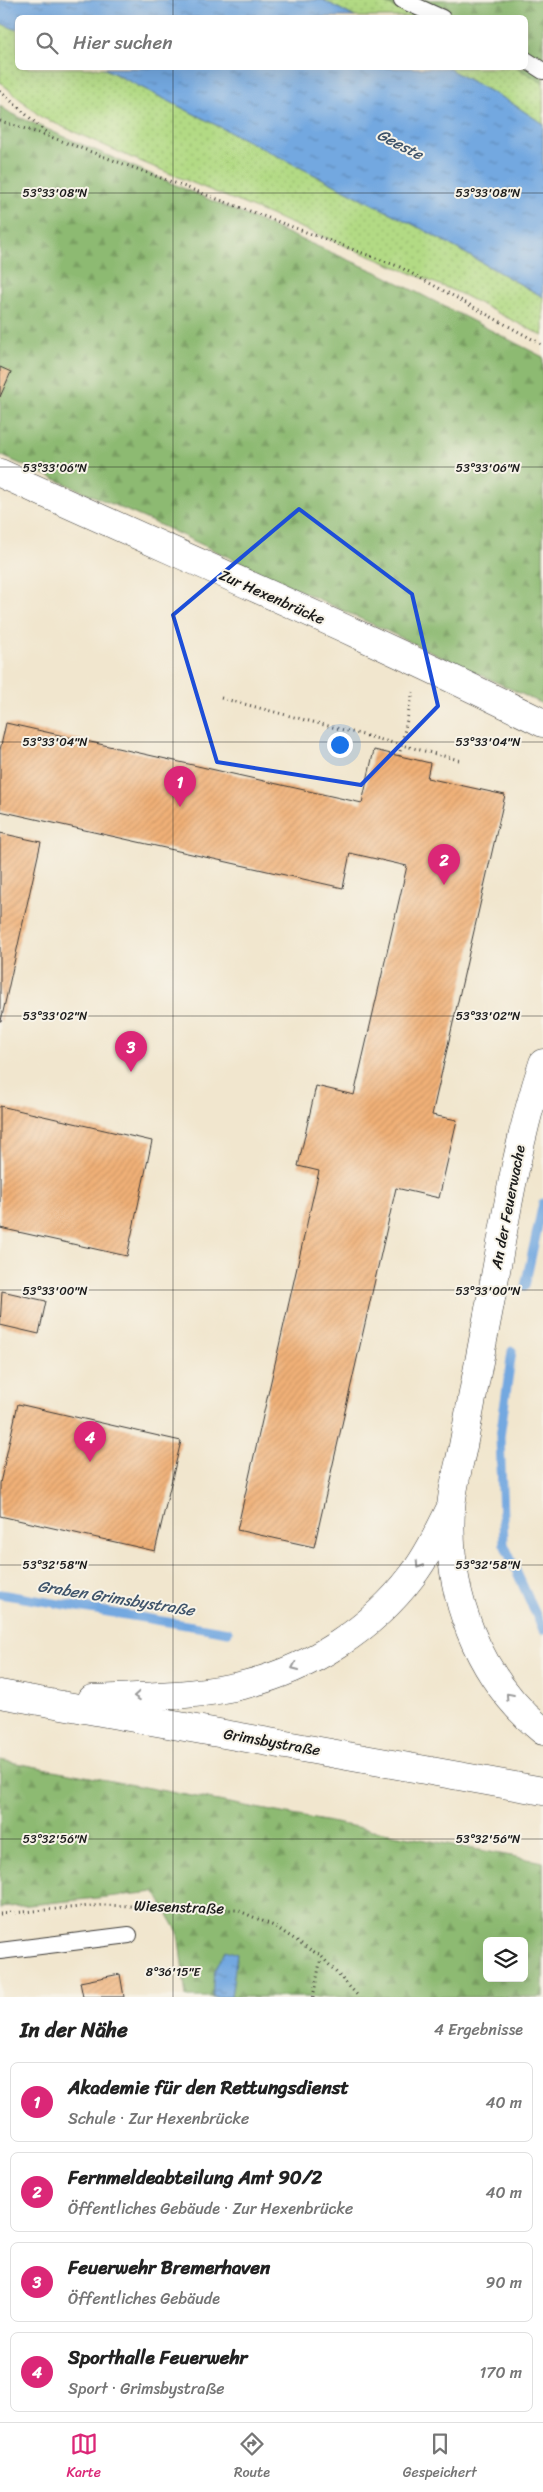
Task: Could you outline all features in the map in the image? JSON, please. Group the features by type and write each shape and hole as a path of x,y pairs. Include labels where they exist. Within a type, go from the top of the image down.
{"main road":[{"name":"Zur Hexenbrücke","path":"0,473 254,589 423,663 543,723"},
{"name":"An der Feuerwache","path":"451,1507 518,1152 531,1100 543,1063"},
{"path":"49,1702 201,1692 246,1684 277,1675 321,1655 354,1633 384,1607 406,1583 433,1543 451,1507"},
{"path":"451,1507 450,1547 455,1586 466,1624 483,1660 505,1692 543,1731"},
{"name":"Grimsbystraße","path":"0,1694 543,1791"}],"lane":[{"path":"402,0 435,15"},
{"path":"528,61 543,71"},
{"name":"Wiesenstraße","path":"0,1950 129,1935"}],"path":[{"path":"0,91 51,137"},
{"path":"0,121 51,137 400,267 543,345"},
{"path":"399,756 411,696 423,663"},
{"path":"221,698 459,760"},
{"name":"Wiesenstraße","path":"0,1914 103,1905 237,1910 274,1926 322,1957 359,1997"},
{"path":"313,1997 322,1957"}],"highlighted area":[{"path":"299,509 412,594 438,706 361,785 217,762 173,615"}],"green space":[{"path":"323,0 378,0 412,15 351,15"},
{"path":"378,0 543,0 543,83 521,70 528,70 528,15 412,15"},
{"path":"0,23 15,29 15,70 107,70 422,229 543,297 543,336 459,293 130,157 41,117 0,82"},
{"path":"451,70 521,70 543,83 543,124 510,102"},
{"path":"0,106 12,114 381,274 543,357 543,704 162,526 0,455"},
{"path":"0,1760 543,1862 543,1997 186,1997 178,1932 155,1892 0,1908"}],"water":[{"path":"0,0 323,0 351,15 15,15 15,29 0,23"},
{"name":"Geeste","path":"107,70 451,70 510,102 543,124 543,297 422,229"},
{"path":"226,1950 237,1954 231,1997 213,1997 215,1972"}],"building":[{"path":"0,367 11,372 0,397"},
{"path":"6,723 362,803 374,750 430,763 427,778 505,795 432,1115 457,1120 439,1198 396,1188 314,1547 237,1530 319,1171 298,1166 316,1086 354,1095 407,866 350,853 343,888 0,811 0,750"},
{"path":"0,833 41,842 1,1021 0,1021"},
{"path":"0,1106 152,1141 127,1256 0,1228"},
{"path":"2,1291 46,1301 39,1334 0,1325"},
{"path":"18,1404 181,1441 155,1551 0,1516 0,1483"},
{"path":"120,1974 124,1997 83,1997 80,1982"}],"waterway":[{"path":"525,1286 543,1203"},
{"path":"512,1351 500,1437 504,1544 543,1630"},
{"name":"Graben Grimsbystraße","path":"0,1594 228,1632"}],"place":[{"name":"Akademie für den Rettungsdienst","path":"180,807"},
{"name":"Fernmeldeabteilung Amt 90/2","path":"444,885"},
{"name":"Feuerwehr Bremerhaven","path":"131,1072"},
{"name":"Sporthalle Feuerwehr","path":"90,1462"}]}
